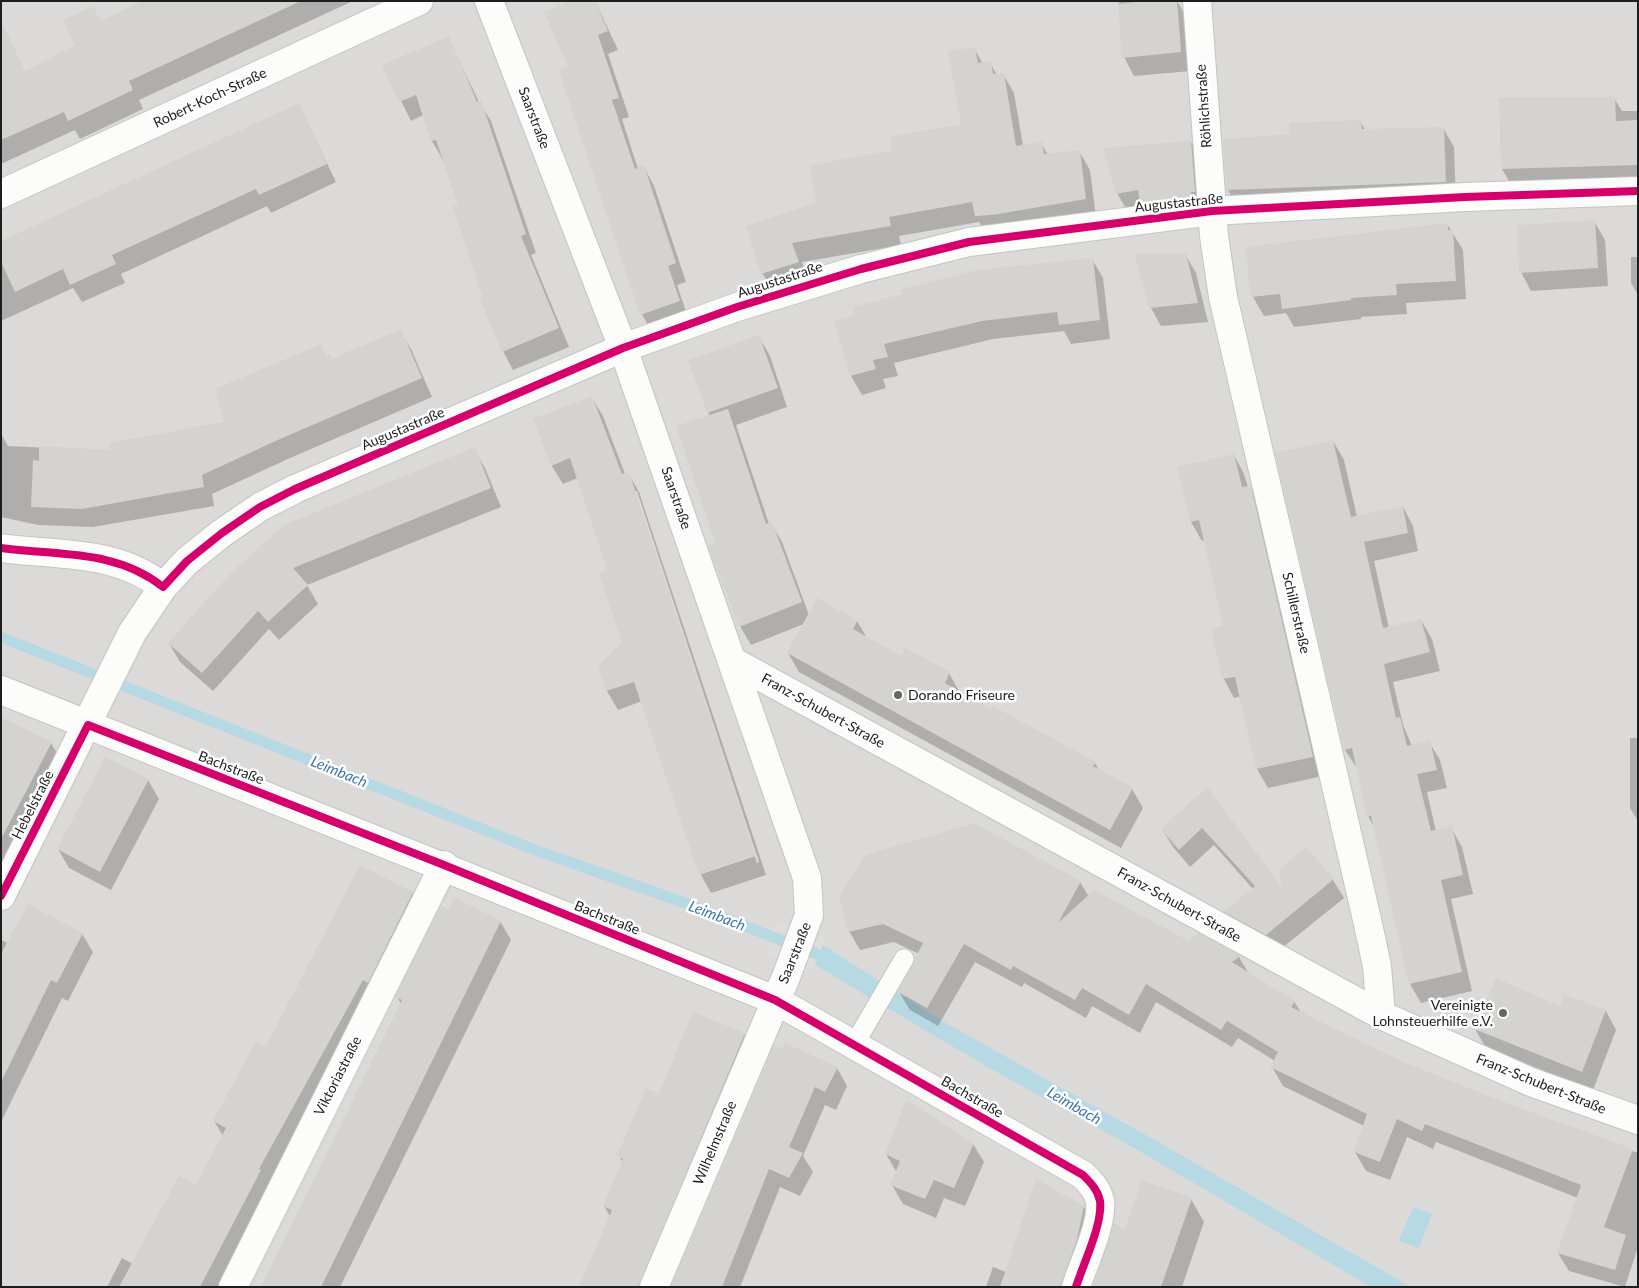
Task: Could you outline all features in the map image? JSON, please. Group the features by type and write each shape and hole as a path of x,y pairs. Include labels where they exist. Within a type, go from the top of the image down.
{"street":[{"name":"Robert-Koch-Straße","path":"1,194 419,1"},
{"name":"Saarstraße","path":"488,1 623,348 806,878 809,915 781,988"},
{"name":"Röhlichstraße","path":"1197,1 1212,211"},
{"name":"Augustastraße","path":"99,700 145,611 163,587 188,561 222,533 260,507 295,489 623,348 801,286 960,244 1012,235 1212,211 1465,197 1638,191"},
{"name":"Schillerstraße","path":"1212,211 1224,297 1368,924 1376,966 1381,1015"},
{"path":"1,548 93,556 151,577 163,587"},
{"name":"Franz-Schubert-Straße","path":"732,661 1381,1015 1531,1082 1638,1120"},
{"name":"Bachstraße","path":"1,690 444,865 781,988 855,1043 1083,1175 1093,1185 1100,1200 1099,1218 1076,1287"},
{"name":"Hebelstraße","path":"1,896 99,700"},
{"name":"Viktoriastraße","path":"232,1287 444,865"},
{"name":"Wilhelmstraße","path":"654,1287 781,988"}],"lane":[{"path":"855,1043 904,959"}],"shaded area":[{"path":"1,1 1638,1 1638,1287 1,1287"},
{"path":"778,921 826,938 812,971 764,954"}],"water":[{"path":"823,945 944,1022 1411,1287 1371,1287 1134,1148 984,1065 815,965"},
{"path":"1413,1207 1432,1214 1419,1248 1399,1241"}],"building":[{"path":"143,1 301,1 129,81 133,90 68,121 64,112 1,140 1,20 25,71 75,45 63,20 93,6 100,21"},
{"path":"570,1 595,1 608,31 598,35 619,98 612,100 635,169 644,165 676,263 668,266 680,301 640,315 559,71 568,67 544,12"},
{"path":"1144,1 1177,1 1181,52 1122,58 1118,4"},
{"path":"449,36 477,102 481,100 526,234 521,236 559,328 502,352 479,297 482,296 453,206 458,205 436,140 431,141 416,95 399,102 382,65"},
{"path":"975,47 978,63 991,61 993,74 1004,73 1016,146 1042,141 1044,154 1080,150 1086,199 992,215 975,216 972,202 889,217 891,226 792,243 799,262 761,274 746,226 816,203 810,165 892,151 890,137 961,124 948,51"},
{"path":"1615,97 1616,121 1638,120 1638,165 1501,169 1499,98"},
{"path":"299,103 327,164 259,195 256,189 112,255 116,264 70,285 63,269 15,292 1,262 1,241"},
{"path":"1361,120 1362,129 1444,127 1446,182 1226,190 1223,139 1289,134 1289,123"},
{"path":"1191,141 1195,192 1191,192 1192,198 1140,203 1138,190 1116,194 1103,148"},
{"path":"1595,220 1598,268 1519,273 1517,225"},
{"path":"1448,223 1448,230 1453,230 1456,281 1396,284 1397,295 1351,298 1351,300 1282,309 1280,294 1251,297 1245,247"},
{"path":"1186,253 1198,303 1149,308 1134,254"},
{"path":"1093,258 1100,320 1059,325 1057,312 982,321 884,344 888,357 873,360 876,369 850,376 834,321 855,315 853,307 902,294 901,289 977,270"},
{"path":"401,329 422,378 202,475 204,487 82,509 31,507 33,460 39,461 39,446 110,450 109,443 224,422 215,389 321,344 327,356 329,354 331,359"},
{"path":"759,335 778,388 707,413 688,360"},
{"path":"592,396 622,474 629,472 756,856 699,875 634,682 606,691 598,666 622,643 599,573 607,570 570,458 551,466 533,419"},
{"path":"728,409 766,524 772,522 802,602 739,627 708,546 715,543 676,426"},
{"path":"1333,440 1351,517 1403,506 1408,533 1364,542 1383,628 1421,619 1430,652 1384,664 1396,718 1400,717 1407,746 1430,740 1437,770 1417,774 1431,831 1452,826 1463,875 1441,880 1462,972 1409,984 1371,816 1367,817 1352,748 1344,750 1275,453"},
{"path":"475,447 491,488 293,568 308,585 268,622 258,611 202,673 168,643 231,573 284,525"},
{"path":"1234,454 1242,487 1251,486 1313,757 1256,769 1235,677 1222,679 1211,629 1223,626 1199,520 1190,522 1177,467"},
{"path":"817,598 858,620 853,629 901,656 905,648 950,672 945,683 992,709 993,706 1096,762 1093,766 1133,788 1110,830 787,653"},
{"path":"1,717 52,742 1,839"},
{"path":"105,757 149,779 100,872 57,849"},
{"path":"1207,787 1282,887 1279,870 1306,847 1334,879 1266,935 1224,912 1255,886 1202,828 1179,850 1161,829"},
{"path":"974,823 1081,881 1058,923 1094,890 1189,941 1199,933 1240,956 1232,962 1295,1001 1291,1007 1399,1060 1498,1100 1633,1149 1604,1227 1626,1235 1615,1270 1557,1253 1581,1185 1425,1124 1422,1131 1397,1119 1380,1162 1354,1152 1367,1114 1270,1067 1278,1052 1227,1021 1221,1030 1146,984 1129,1015 1082,988 1075,1000 1013,966 1011,970 964,944 927,1008 898,992 923,943 883,924 848,932 839,897 865,855"},
{"path":"360,865 413,892 368,983 363,980 259,1169 261,1170 200,1287 119,1287 179,1176 196,1185 226,1128 213,1121 256,1041 266,1046"},
{"path":"454,897 501,921 321,1287 261,1287 402,1000 395,997 441,906 448,909"},
{"path":"28,904 83,933 57,983 51,980 1,1082 1,954"},
{"path":"1496,978 1560,1006 1564,994 1606,1010 1582,1072 1474,1029"},
{"path":"693,1012 745,1033 639,1287 579,1287 612,1210 603,1206 623,1159 617,1156 646,1088 659,1094"},
{"path":"785,1043 838,1067 825,1092 815,1087 789,1147 803,1153 789,1178 769,1169 722,1287 671,1287 774,1045 783,1049"},
{"path":"906,1100 974,1143 954,1188 934,1180 925,1199 890,1185 900,1161 885,1154"},
{"path":"1036,1179 1084,1206 1077,1239 1061,1287 1000,1287"},
{"path":"1142,1180 1192,1198 1161,1287 1093,1287 1114,1223 1125,1229"}],"waterway":[{"name":"Leimbach","path":"1,637 535,850 691,905 819,955 830,962"}],"cycle path":[{"path":"1,548 86,556 106,560 126,566 145,575 163,587 187,561 222,533 260,507 295,489 623,348 737,307 861,269 969,242 1212,211 1465,197 1638,191"},
{"path":"1,896 88,725 444,865 775,1000 1083,1175 1097,1193 1100,1201 1100,1210 1096,1232 1076,1287"}],"place":[{"name":"Dorando Friseure","path":"898,695"},
{"name":"Vereinigte Lohnsteuerhilfe e.V.","path":"1503,1013"}]}
